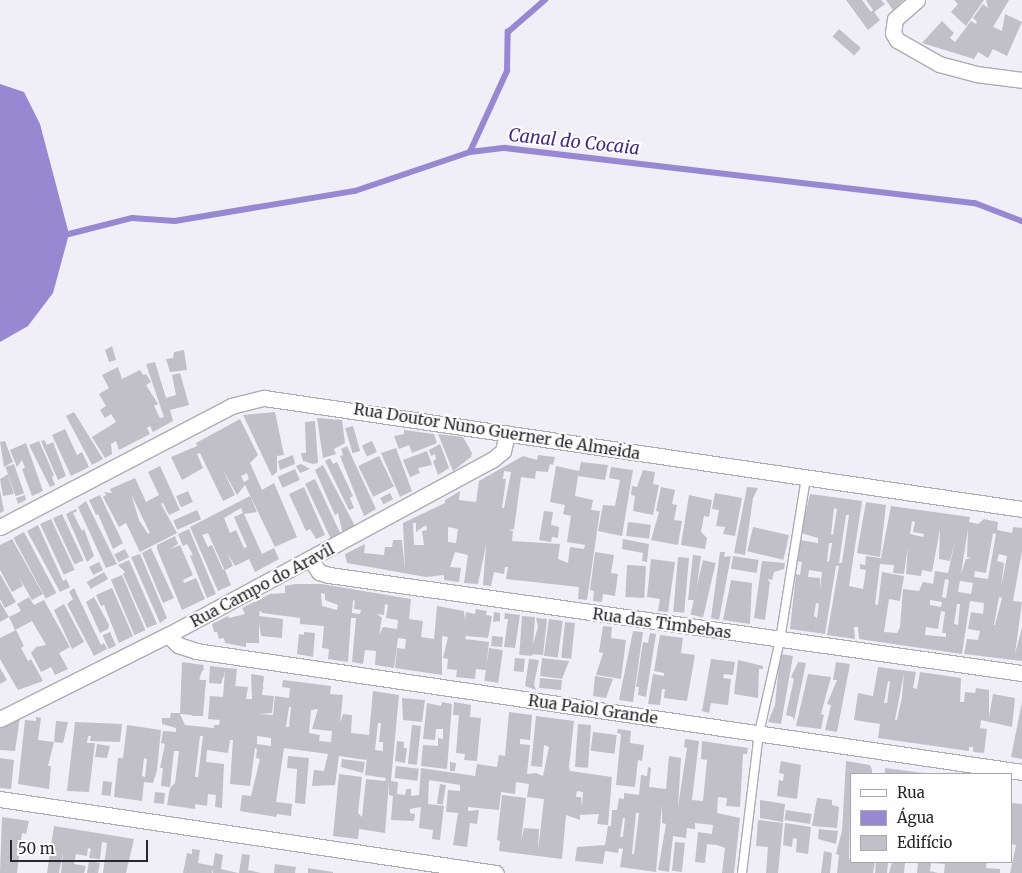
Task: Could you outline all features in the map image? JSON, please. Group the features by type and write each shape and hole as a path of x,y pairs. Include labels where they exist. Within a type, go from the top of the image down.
{"street":[{"path":"917,0 894,19 893,33 897,40 939,64 976,74 1022,80"},
{"name":"Rua Doutor Nuno Guerner de Almeida","path":"0,527 223,410 253,398 272,398 1022,509"},
{"name":"Rua Campo do Aravil","path":"0,719 168,635 492,460 503,451 507,432"},
{"name":"Rua das Timbebas","path":"310,559 313,568 329,575 1022,673"},
{"name":"Rua Paiol Grande","path":"168,635 178,645 196,651 1022,772"},
{"path":"0,799 496,873"}],"lane":[{"path":"742,873 759,733 780,640 806,478"}],"water":[{"path":"0,84 24,92 40,124 69,234 53,293 28,326 0,342"}],"building":[{"path":"846,0 862,0 871,12 873,10 866,0 881,0 885,4 874,12 880,20 868,30"},
{"path":"886,0 904,0 893,10"},
{"path":"954,0 984,0 966,26 951,12 958,4"},
{"path":"986,0 1009,0 993,27 1002,31 1005,14 1022,22 1007,56 993,49 988,58 978,52 974,59 922,43 942,21 954,33 950,38 955,42 971,21 976,24 977,22 973,18 983,4 988,8"},
{"path":"839,29 861,48 854,56 832,37"},
{"path":"112,346 116,360 109,362 105,350"},
{"path":"184,350 187,370 170,372 166,359 173,358 174,352"},
{"path":"155,362 166,398 176,395 172,375 180,373 189,405 170,410 173,421 153,432 150,426 147,428 150,434 119,450 116,441 111,444 112,454 105,458 92,437 116,422 111,414 105,418 100,410 106,406 99,394 109,388 102,375 118,367 122,379 140,370 143,375 146,374 151,382 146,385 158,404 154,406 160,418 164,417 146,364"},
{"path":"74,412 103,459 92,465 66,416"},
{"path":"275,412 284,455 277,456 277,472 272,476 243,415"},
{"path":"317,418 342,420 345,443 334,449 336,454 323,458"},
{"path":"240,419 258,455 250,463 262,490 274,483 297,537 275,547 245,485 237,495 223,470 235,495 223,501 200,453 197,454 203,468 182,480 171,457 197,446 196,443","holes":["247,473 249,479 244,482 241,476"]},
{"path":"315,421 318,463 313,464 303,461 301,453 306,453 305,422"},
{"path":"353,426 360,451 352,453 345,428"},
{"path":"65,429 77,455 82,452 89,467 71,476 52,435"},
{"path":"404,430 434,434 437,443 412,453 409,445 399,449 394,436 404,434"},
{"path":"438,434 463,437 472,453 471,457 453,471"},
{"path":"44,440 47,445 53,442 66,476 58,480 41,441"},
{"path":"5,441 13,462 4,467 0,442"},
{"path":"39,441 54,475 52,477 55,485 50,487 29,445"},
{"path":"372,441 377,452 367,456 362,445"},
{"path":"26,443 43,491 32,496 22,469 25,468 22,460 17,467 10,450"},
{"path":"440,444 449,468 438,475 433,461 436,459 435,454 431,456 429,450"},
{"path":"347,446 376,509 364,516 340,456 343,455 341,449"},
{"path":"396,448 412,491 400,497 381,453"},
{"path":"427,451 432,465 418,468 420,473 410,477 403,460"},
{"path":"293,455 295,464 280,470 278,461"},
{"path":"538,455 555,457 553,465 550,464 548,472 536,471 535,479 521,477 514,529 509,530 513,531 512,541 560,544 558,559 568,563 570,547 584,549 585,545 567,542 571,516 563,514 565,505 550,502 556,466 579,471 581,462 608,465 605,480 578,476 575,496 593,500 591,510 600,511 587,600 578,599 579,587 506,579 508,567 505,567 504,574 494,572 491,586 483,585 486,545 478,584 464,583 468,555 455,552 450,567 461,568 459,582 444,580 444,575 426,577 347,563 345,554 365,544 364,553 384,555 385,547 392,547 393,540 402,540 405,570 403,523 445,503 445,500 460,491 459,500 476,502 479,481 523,456 537,460","holes":["504,471 511,472 504,508 502,508 506,479 503,479","413,523 416,523 416,532 426,525 427,530 422,531 424,545 414,545","448,527 458,529 456,543 448,542"]},
{"path":"379,456 394,487 373,497 358,466"},
{"path":"330,458 333,464 337,462 353,496 350,498 354,508 349,510 325,461"},
{"path":"14,464 24,493 16,496 5,467"},
{"path":"301,464 310,469 300,473 296,466"},
{"path":"323,465 356,528 343,535 338,513 335,515 315,470"},
{"path":"160,466 180,510 169,515 163,503 161,504 177,533 140,552 126,523 119,527 103,497 106,495 104,492 112,493 110,489 135,478 146,502 159,495 148,472","holes":["131,494 150,533 148,534 139,520"]},
{"path":"611,467 633,470 622,536 598,531 603,505 615,506 620,480 609,478"},
{"path":"295,469 300,480 283,488 278,477"},
{"path":"643,470 655,472 653,484 659,485 653,515 633,511 635,496 631,495 632,486 637,487"},
{"path":"8,474 14,494 3,496 0,479"},
{"path":"315,479 341,535 331,540 305,484"},
{"path":"304,487 325,535 316,539 310,529 306,531 289,494"},
{"path":"661,487 675,490 672,504 677,505 674,520 682,521 678,545 651,540 659,512 656,511"},
{"path":"747,487 758,488 753,498 745,555 734,553"},
{"path":"0,490 4,511 0,513"},
{"path":"188,491 193,502 181,507 176,496"},
{"path":"390,493 393,499 383,504 380,498"},
{"path":"715,493 742,498 735,536 723,534 725,527 716,526 719,510 712,509"},
{"path":"810,494 862,501 849,586 863,589 866,570 860,569 860,564 865,565 866,556 881,558 891,506 970,517 969,522 978,524 984,519 998,522 997,530 1012,533 1013,527 1022,528 1022,551 1013,601 1022,602 1015,654 1022,628 1022,661 964,654 967,639 978,640 980,631 968,629 971,612 983,614 984,603 970,601 962,654 859,639 858,627 854,627 855,639 827,635 839,566 836,566 825,634 790,629 796,574 800,575 802,562 796,561 800,540 818,543 818,538 801,533","holes":["834,508 837,509 833,535 831,534","846,515 849,515 842,563 839,563","912,521 915,522 913,532 924,534 923,537 910,534","940,529 939,559 950,561 956,537 948,573 935,571 933,584 923,582 919,591 903,589 900,627 897,633 884,632 889,599 900,601 904,576 882,572 878,605 875,604 880,564 894,565 893,573 904,574 908,546 906,574 921,576 922,570 932,572","968,529 967,557 972,558 966,559 961,574","993,533 996,534 988,579 974,577 975,571 986,573","829,543 832,543 829,562 827,561","999,554 1007,556 1001,587 1004,563 997,561","809,570 822,572 820,589 820,578 808,577","945,579 949,580 946,598 942,597","960,581 973,583 971,594 958,592","999,597 1002,598 995,625 994,625","930,600 942,602 941,607 930,605","816,603 819,604 817,618 814,616","957,604 960,604 958,625 954,624","941,611 945,612 942,633 946,633 946,637 925,635 926,627 938,629"]},
{"path":"25,495 26,500 18,504 16,498"},
{"path":"100,495 123,543 113,549 98,514 96,515 89,500"},
{"path":"689,495 712,500 709,517 704,516 701,532 707,538 705,549 681,545"},
{"path":"250,496 257,512 244,514 262,554 274,548 279,559 255,572 249,559 235,566 227,553 233,566 225,570 231,585 218,591 190,527","holes":["241,508 243,513 234,517 247,547 244,548 236,530 230,533 224,518","208,533 224,569 223,570 212,545 208,547 202,535"]},
{"path":"86,501 117,564 106,568 78,507"},
{"path":"866,502 886,505 880,557 857,553"},
{"path":"76,509 77,511 73,513 82,531 84,529 94,556 87,562 66,514"},
{"path":"197,510 201,519 177,530 173,521"},
{"path":"544,511 553,512 551,525 559,527 558,538 552,537 551,542 539,540"},
{"path":"62,514 84,560 74,564 53,518"},
{"path":"51,519 75,570 64,575 40,524"},
{"path":"628,522 651,525 649,539 626,536"},
{"path":"38,525 63,581 66,579 70,587 60,592 27,531"},
{"path":"753,527 789,535 783,560 747,551"},
{"path":"189,529 216,594 207,598 190,556 193,555 187,544 183,546 178,534"},
{"path":"24,532 56,593 46,599 13,538"},
{"path":"175,536 178,544 170,549 180,545 193,575 183,580 184,583 196,578 205,599 182,610 157,549 157,545"},
{"path":"12,539 43,594 32,600 19,577 23,586 12,592 0,570 0,545"},
{"path":"623,539 649,544 647,562 642,561 643,553 622,549"},
{"path":"151,548 174,598 163,603 142,553"},
{"path":"125,549 129,557 118,562 114,554"},
{"path":"595,552 614,555 611,573 618,574 615,596 603,594 602,602 593,601 594,591 590,590"},
{"path":"720,552 725,552 724,557 731,556 719,620 711,618"},
{"path":"140,554 167,618 160,623 131,557"},
{"path":"693,555 701,556 695,600 688,600"},
{"path":"733,556 759,560 757,573 731,569"},
{"path":"678,557 689,558 684,613 673,612"},
{"path":"651,559 675,562 668,612 658,611 660,599 647,597"},
{"path":"129,560 157,624 147,628 123,574 125,572 118,565"},
{"path":"703,560 716,563 703,617 690,615"},
{"path":"762,561 785,563 784,569 774,572 772,580 767,579 770,582 765,620 754,618"},
{"path":"99,562 103,570 93,575 89,567"},
{"path":"627,565 646,566 644,598 625,597"},
{"path":"104,572 108,579 91,589 87,582"},
{"path":"0,574 16,602 5,608 0,599"},
{"path":"122,575 145,630 134,635 111,580"},
{"path":"731,580 752,583 750,624 723,620"},
{"path":"321,584 411,599 409,619 423,621 421,637 434,639 437,606 464,611 465,620 466,612 475,614 476,609 487,611 486,615 492,616 488,638 466,636 465,639 489,642 486,670 476,669 475,679 456,677 457,670 447,669 448,659 443,658 448,637 442,636 442,675 395,668 397,648 405,649 406,639 398,638 394,668 375,665 376,651 365,650 363,664 352,662 356,618 351,618 348,662 328,659 329,649 322,648 324,626 300,624 300,618 262,613 260,610 259,616 283,619 282,638 261,636 259,623 259,643 246,643 246,647 225,643 224,638 219,639 217,632 214,632 212,624 228,616 229,618 245,614 242,608 270,594 285,593 285,586","holes":["321,593 325,594 325,600 338,605 337,610 322,606","353,600 355,601 354,609 361,610 360,614 352,613","385,604 388,605 386,618 398,620 397,629 383,627 379,635 382,618 377,614 384,615"]},
{"path":"74,588 101,645 104,643 107,649 94,656 67,604 73,599 69,592"},
{"path":"112,588 133,636 119,643 104,605 101,606 96,595"},
{"path":"29,597 34,605 44,600 70,647 59,653 68,669 55,675 51,667 41,672 31,653 36,647 46,645 32,621 15,630 9,617 21,611 17,604"},
{"path":"94,597 109,625 108,629 100,633 86,602"},
{"path":"0,602 9,617 0,622"},
{"path":"64,604 84,642 72,649 54,610"},
{"path":"494,612 500,613 500,621 493,622"},
{"path":"505,613 520,615 515,648 504,647 508,619 504,619"},
{"path":"522,616 535,617 532,656 519,655"},
{"path":"536,618 547,619 543,655 530,654 538,627"},
{"path":"549,619 563,621 558,658 544,656"},
{"path":"565,622 575,623 571,659 561,658"},
{"path":"603,626 612,627 611,638 626,640 621,679 596,675 603,653 599,652"},
{"path":"16,630 24,646 21,648 28,661 31,659 43,681 18,690 0,659 0,638"},
{"path":"633,631 643,632 633,702 619,700"},
{"path":"110,632 116,646 108,649 103,635"},
{"path":"304,632 315,633 313,657 297,654 299,634 304,635"},
{"path":"650,633 656,634 646,697 638,695 639,687 636,687 643,642 648,643"},
{"path":"660,635 683,638 681,653 695,655 687,701 664,698 665,689 662,689 660,705 648,704 653,674 664,676 664,673 654,671"},
{"path":"492,636 503,637 502,647 491,646"},
{"path":"489,648 503,650 498,683 484,681"},
{"path":"780,654 793,656 781,724 768,722 775,705"},
{"path":"515,658 525,659 524,672 514,671"},
{"path":"542,658 569,661 562,679 540,676"},
{"path":"529,659 539,660 534,684 536,690 525,686"},
{"path":"711,659 735,662 733,675 724,674 723,678 731,679 728,705 711,703 709,713 702,711"},
{"path":"738,660 763,666 763,669 759,669 758,698 734,694"},
{"path":"182,662 204,665 199,680 206,680 203,716 180,714 185,725 214,728 214,725 219,725 220,720 208,719 210,696 223,697 225,671 221,684 209,683 210,666 237,669 235,686 248,687 246,699 252,699 251,674 264,676 262,695 274,696 272,713 260,714 273,715 275,696 289,698 290,688 282,687 283,680 331,686 330,694 343,695 340,723 343,714 352,715 351,733 369,735 373,691 399,695 391,781 398,782 397,794 405,795 406,789 411,789 411,796 419,795 421,768 475,776 477,764 497,767 499,755 505,756 509,712 532,715 530,740 520,739 520,744 530,745 527,774 536,773 543,776 549,747 544,745 542,767 531,766 536,716 574,721 570,771 612,777 608,825 597,824 599,814 580,815 580,820 566,815 562,859 499,851 500,841 497,840 502,795 526,798 521,842 524,828 539,829 538,851 544,799 527,797 529,784 516,782 515,794 501,792 499,810 468,807 468,811 479,810 477,824 470,823 467,847 453,845 458,813 446,812 448,790 460,791 460,785 429,780 428,804 444,806 440,840 432,839 433,830 419,828 421,807 410,809 410,813 415,814 414,821 391,820 393,796 389,795 389,782 385,833 359,829 358,839 333,836 339,774 362,777 358,813 362,817 366,779 385,781 386,778 365,775 367,757 366,760 339,756 335,785 312,786 314,770 324,771 328,754 284,748 276,802 292,804 291,816 277,814 276,817 240,811 242,795 251,796 260,759 256,758 257,749 255,748 250,786 230,784 233,740 230,740 228,753 207,750 206,762 224,764 222,808 215,807 216,795 208,794 207,806 195,804 195,809 167,805 170,788 175,783 179,751 174,751 170,787 161,786 163,768 160,768 165,744 161,743 163,731 176,732 176,728 162,724 162,718 170,718 171,713 180,713","holes":["289,707 291,707 289,727 286,727","318,709 312,729 332,731 331,742 319,741 320,735 309,733 311,710","378,723 381,723 379,742 383,742 383,751 375,750","200,736 203,736 198,777 195,777","257,736 271,738 271,746 257,744","577,791 583,792 582,807 581,797 576,797"]},
{"path":"798,662 806,663 794,721 793,717 786,715 794,679 791,677"},
{"path":"836,662 850,664 837,732 825,730 831,705 827,704 837,680 833,680"},
{"path":"878,667 916,672 913,688 917,689 920,672 961,678 960,702 964,702 965,692 975,693 976,688 989,690 989,717 993,694 1015,698 1012,727 981,720 980,728 987,729 984,753 973,752 973,747 969,747 969,751 878,738 880,724 854,720 858,693 873,696","holes":["904,673 902,697 897,720 895,720","888,681 890,682 887,703 884,703"]},
{"path":"0,668 7,680 0,684"},
{"path":"808,674 831,677 821,714 824,715 821,729 796,726"},
{"path":"595,676 613,679 606,698 593,696"},
{"path":"540,678 562,680 561,690 539,688"},
{"path":"402,698 425,700 422,722 403,720"},
{"path":"442,702 452,704 447,769 421,766 423,745 438,746 438,738 443,739 443,729 436,729 435,740 423,739 427,703 441,706"},
{"path":"454,702 471,705 470,717 481,718 477,761 464,760 465,754 456,753 459,715 453,715"},
{"path":"1022,702 1022,759 1011,757"},
{"path":"20,717 15,751 0,750 0,726"},
{"path":"36,717 41,718 38,740 54,742 48,766 51,766 49,789 18,784 25,720 36,721"},
{"path":"56,721 68,722 63,743 54,742"},
{"path":"75,722 122,724 120,742 90,741 91,736 88,736 87,743 95,743 89,792 67,791"},
{"path":"578,724 591,725 588,768 575,767"},
{"path":"127,725 161,730 157,770 153,783 144,782 142,801 114,797 118,758 123,758","holes":["144,758 147,759 145,777 142,776"]},
{"path":"412,725 421,726 417,765 408,764"},
{"path":"618,729 631,731 630,743 644,745 642,761 638,760 635,787 616,785 621,734 617,733"},
{"path":"593,732 617,735 615,754 591,751"},
{"path":"685,739 699,741 692,800 703,801 707,760 701,759 702,741 748,748 747,754 743,754 740,807 726,806 727,798 718,797 717,813 740,818 734,873 722,873 725,848 717,845 707,844 705,863 695,862 698,832 712,834 713,825 695,823 695,829 687,828 686,838 673,836 669,872 658,870 666,824 662,823 662,804 656,872 620,867 623,849 619,848 618,853 605,851 603,864 575,861 577,847 605,845 608,826 611,826 612,810 617,810 619,798 624,799 624,793 639,795 641,775 647,776 648,767 651,768 649,787 666,789 669,756 681,758 678,807 687,748 684,747","holes":["636,813 639,813 634,854 632,854","623,818 625,818 623,837 620,837"]},
{"path":"397,741 404,742 404,748 407,748 405,763 395,761"},
{"path":"97,744 110,746 107,758 95,757"},
{"path":"288,756 309,758 305,804 295,803 297,769 287,768"},
{"path":"0,758 14,760 11,789 0,788"},
{"path":"342,759 365,762 363,773 341,767"},
{"path":"781,761 801,765 797,799 777,796 779,780 783,781 784,774 779,773"},
{"path":"846,761 870,765 872,773 850,773 849,858 850,863 875,863 873,873 837,873 839,855 836,854 842,831"},
{"path":"450,762 456,763 455,771 450,771"},
{"path":"396,766 419,769 417,781 395,778"},
{"path":"885,768 924,773 885,773"},
{"path":"103,781 112,782 110,796 102,795"},
{"path":"440,784 446,785 443,805 437,804"},
{"path":"155,792 165,793 164,804 154,803"},
{"path":"817,798 832,800 832,805 839,807 837,828 812,826"},
{"path":"760,800 785,804 783,822 760,818"},
{"path":"1012,803 1022,804 1022,873 1010,873 1016,845 1012,844"},
{"path":"786,810 812,814 810,824 784,820"},
{"path":"2,817 29,821 26,834 22,833 17,873 0,873"},
{"path":"758,820 783,823 778,873 766,873 768,847 756,846"},
{"path":"785,823 811,827 808,854 796,852 797,839 793,838 792,847 783,845"},
{"path":"54,826 134,839 126,873 103,873 107,843 102,842 100,859 89,858 91,849 88,848 87,856 76,854 74,864 86,866 84,873 61,873 63,852 59,873 47,873"},
{"path":"819,829 838,831 836,844 818,839"},
{"path":"675,842 685,843 682,872 672,871"},
{"path":"192,849 200,850 198,863 213,866 215,853 223,855 221,869 238,873 213,873 212,869 212,873 183,873 187,853 192,854"},
{"path":"824,851 832,853 830,873 821,873"},
{"path":"242,854 250,855 248,870 261,873 239,873"},
{"path":"89,861 100,863 98,873 87,873"},
{"path":"876,863 888,863 887,873 875,873"},
{"path":"892,863 905,863 904,873 889,873"},
{"path":"918,863 931,863 930,871 938,873 917,873"},
{"path":"931,863 987,863 986,868 1000,869 1000,873 944,873 945,864"},
{"path":"275,864 296,867 295,873 274,873"},
{"path":"308,868 333,872 333,873 308,873"}],"waterway":[{"path":"470,152 507,71 508,32 545,0"},
{"name":"Canal do Cocaia","path":"69,234 132,218 175,221 355,191 470,152 505,148 975,203 1022,221"}]}
